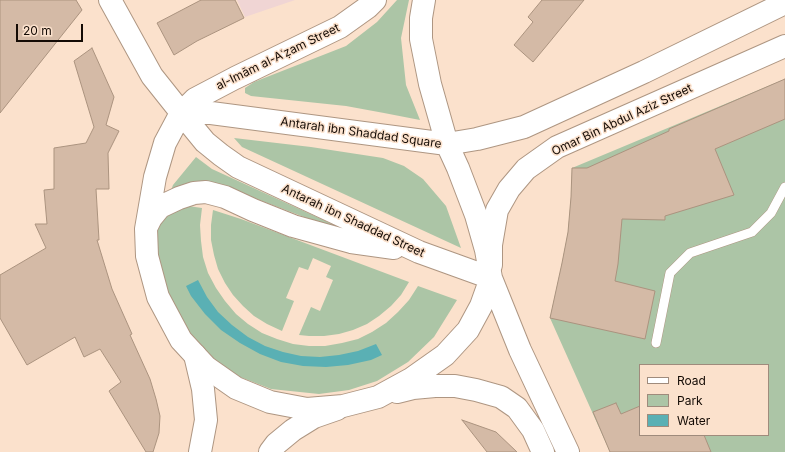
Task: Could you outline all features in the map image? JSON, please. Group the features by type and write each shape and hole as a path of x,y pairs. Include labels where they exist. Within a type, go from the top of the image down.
{"main road":[{"name":"Antarah ibn Shaddad Street","path":"110,0 152,76 206,142 221,155 238,167 420,252 491,278"},
{"name":"al-Imām al-Aʿẓam Street","path":"181,113 196,100 212,90 340,27 368,7 375,0"},
{"path":"424,0 421,18 421,39 430,84 447,144 478,139 524,127 644,72 785,3"},
{"name":"Omar Bin Abdul Aziz Street","path":"491,278 491,245 497,210 509,189 526,170 557,147 785,46"},
{"name":"Antarah ibn Shaddad Square","path":"181,113 211,113 447,144 476,215 486,250 491,278 481,306 468,330 446,355 411,379 378,396 343,406 306,409 270,402 236,388 206,367 181,340 158,297 147,256 146,229 155,177 165,144 181,113"},
{"path":"146,229 151,218 160,207 194,193 206,192 225,197 293,226 350,242 420,252"},
{"path":"491,278 520,350 568,452"},
{"path":"195,355 204,390 206,420 200,452"},
{"path":"378,396 413,388 455,386 501,397 517,408 533,430 543,452"},
{"path":"270,452 276,444 293,430 314,417 343,406"}],"lane":[{"path":"656,343 670,273 690,253 752,232 771,213 785,187"}],"shaded area":[{"path":"237,0 295,0 245,17"}],"green space":[{"path":"397,0 409,0 401,38 406,85 420,120 346,106 251,96 245,93 245,88 254,82 346,46 377,22"},
{"path":"785,79 785,452 610,452 550,318 568,232 572,168"},
{"path":"234,138 311,147 383,158 404,166 423,179 446,206 461,248 242,147"},
{"path":"196,157 212,169 341,228 330,227 215,183 204,183 170,193 173,185"},
{"path":"188,206 202,208 200,225 203,257 208,273 216,288 236,314 262,333 277,339 293,344 325,346 358,339 386,323 409,300 418,286 457,300 434,337 408,362 377,381 349,390 319,394 271,389 240,377 215,360 182,324 161,279 155,247 157,222 168,210"},
{"path":"213,210 241,219 409,282 401,295 391,306 367,324 339,334 324,336 299,335 311,307 320,311 333,280 326,277 331,266 313,258 308,270 299,267 286,298 294,301 282,331 254,316 233,295 225,283 218,269 211,240"}],"water":[{"path":"198,280 207,297 218,312 248,337 265,346 301,356 320,357 358,351 376,344 382,355 371,360 348,365 326,367 303,366 281,362 260,354 221,330 205,314 191,296 186,286"}],"building":[{"path":"0,0 76,0 82,10 0,113"},
{"path":"201,0 235,0 244,18 197,41 174,55 157,23"},
{"path":"542,0 584,0 533,62 514,45 533,22 528,17"},
{"path":"92,48 114,97 106,125 119,131 108,153 109,189 96,189 99,240 97,240 112,289 132,334 130,335 150,379 156,399 160,416 159,433 153,452 146,452 109,391 121,382 100,349 84,357 75,337 27,365 0,318 0,275 46,248 35,224 47,224 44,190 54,189 54,148 86,143 94,127 74,61"},
{"path":"785,79 785,119 715,149 734,195 665,216 665,220 622,219 615,281 655,291 645,339 550,318 568,232 572,168 587,168 669,131 669,129"},
{"path":"616,403 621,414 639,406 639,436 704,436 711,452 610,452 593,412"},
{"path":"462,420 496,432 517,452 487,452"}]}
